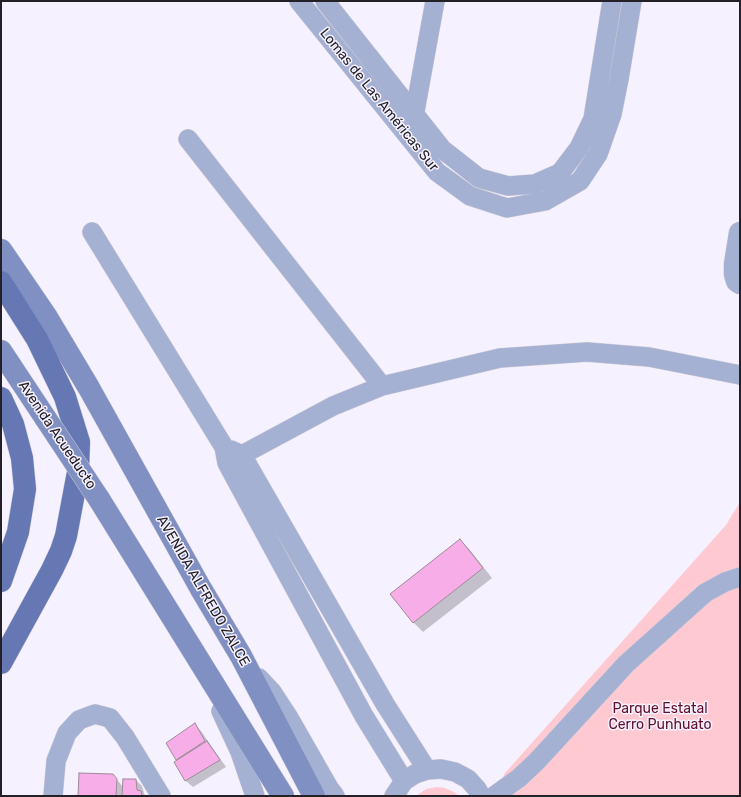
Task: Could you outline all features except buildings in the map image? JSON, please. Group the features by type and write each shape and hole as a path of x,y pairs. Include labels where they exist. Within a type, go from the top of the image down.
{"main road":[{"name":"AVENIDA ALFREDO ZALCE","path":"1,250 46,316 89,388 240,656 314,796"},
{"path":"1,282 37,339 62,391 79,442 78,472 66,536 61,551 1,663"},
{"name":"Avenida Acueducto","path":"1,351 99,499 176,622"},
{"path":"1,398 13,424 22,458 25,489 18,532 1,582"},
{"path":"176,622 283,796"}],"street":[{"name":"Lomas de Las Américas Sur","path":"299,1 437,172 470,196 507,208 545,201 580,181 598,154 612,114 632,1"},
{"name":"Lomas de Las Américas Sur","path":"325,1 442,149 479,178 508,186 535,184 560,173 579,148 593,119 612,1"},
{"name":"Lomas de Las Américas Sur","path":"410,139 435,1"},
{"path":"188,139 382,386"},
{"path":"92,232 427,770"},
{"path":"740,233 734,264 737,281 740,283"},
{"path":"231,455 333,406 382,386 500,358 587,352 648,357 740,375"},
{"path":"231,455 364,716 399,789 415,774 427,770 441,769 455,772 468,779 481,796"},
{"path":"494,796 523,774 626,664 705,593 725,582 740,577"},
{"path":"176,622 225,718 240,752 255,796"},
{"path":"240,656 272,692 335,796"},
{"path":"364,716 385,704"},
{"path":"53,796 56,761 67,733 79,720 95,714 110,718 125,737 161,796"}],"green space":[{"name":"Parque Estatal Cerro Punhuato","path":"740,502 740,796 494,796 505,773 726,525"},
{"path":"436,787 445,788 459,796 416,796 426,789"}]}
